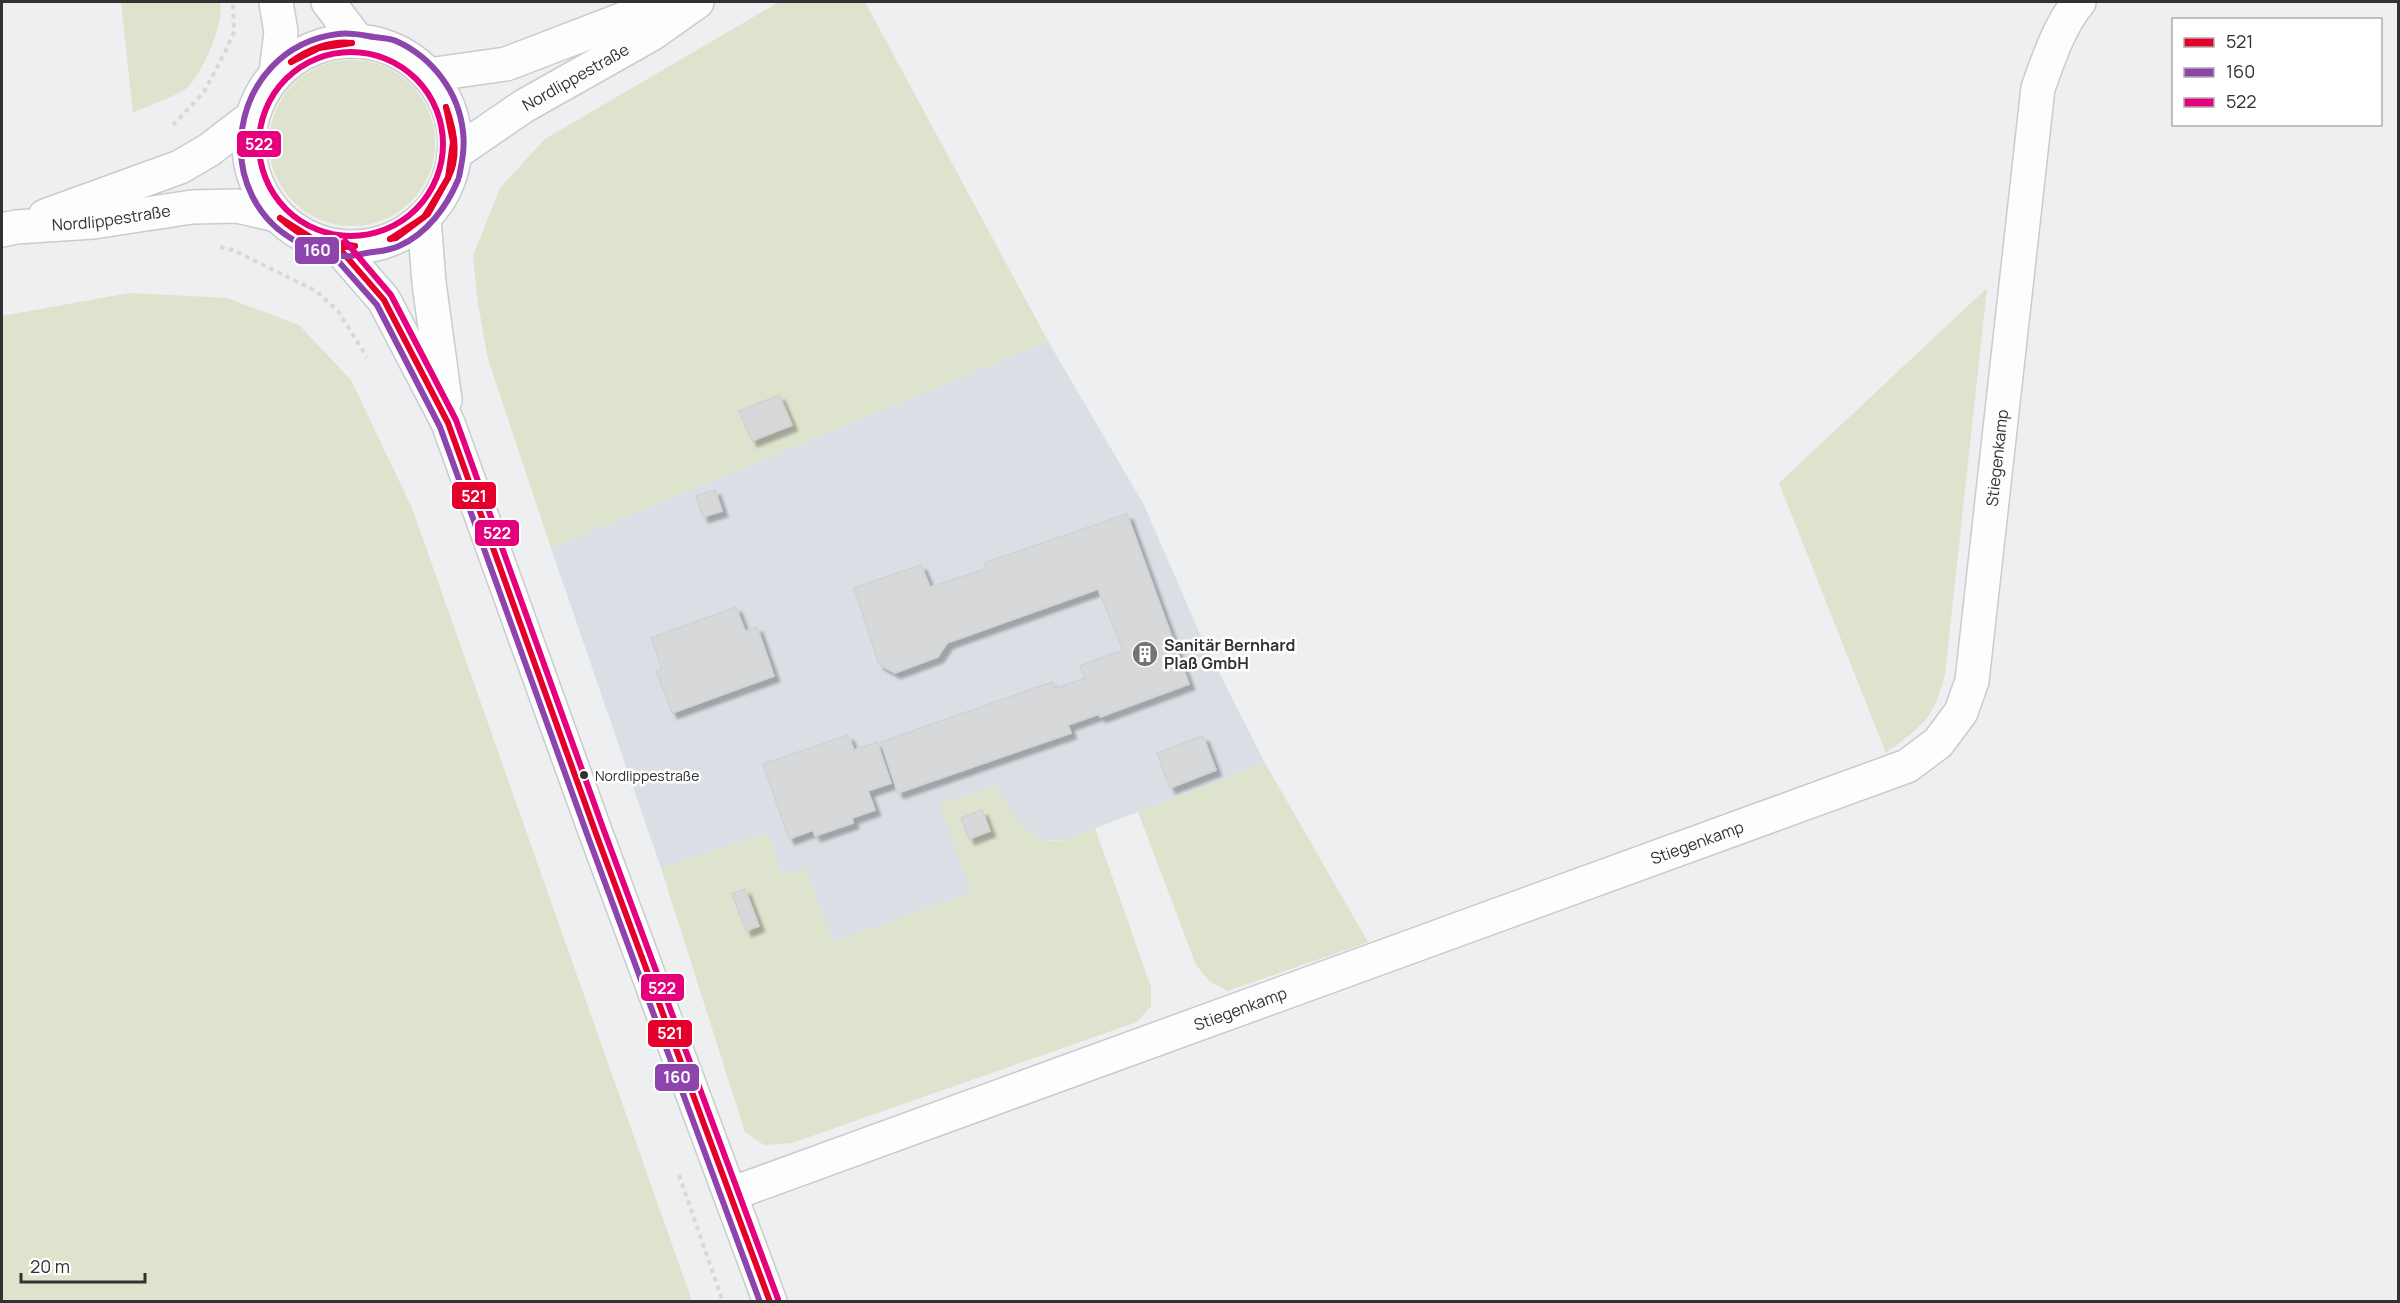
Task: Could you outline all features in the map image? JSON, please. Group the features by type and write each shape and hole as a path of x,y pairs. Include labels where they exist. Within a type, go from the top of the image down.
{"main road":[{"path":"276,2 281,32 276,74"},
{"path":"328,2 358,42"},
{"name":"Nordlippestraße","path":"428,75 506,64 668,2"},
{"name":"Nordlippestraße","path":"454,154 524,106 650,35 697,2"},
{"name":"Stiegenkamp","path":"731,1194 1907,766 1938,743 1961,712 1972,681 2038,88 2053,48 2072,10 2079,2"},
{"path":"358,42 385,46 410,59 428,75 445,99 454,129 454,154 444,191 424,218 404,233 386,242 361,247 338,247 302,235 276,215 260,191 251,168 248,141 252,117 260,97 276,74 301,55 331,43 358,42"},
{"name":"Nordlippestraße","path":"9,229 180,167 209,150 252,117"},
{"name":"Nordlippestraße","path":"9,229 93,222 192,207 237,206 276,215"},
{"path":"424,218 429,283 448,423"},
{"path":"338,247 384,300 448,423 599,842 770,1302"}],"shaded area":[{"path":"1048,341 1144,505 1203,641 1265,763 1065,840 1046,840 1033,835 1015,819 996,786 941,803 971,893 833,942 806,869 782,875 768,833 661,868 551,548"}],"green space":[{"path":"121,2 220,2 221,11 212,46 188,87 178,94 133,113"},
{"path":"779,2 865,2 1048,341 551,548 488,359 478,304 473,256 500,188 545,139"},
{"path":"352,60 384,67 398,74 410,85 421,97 428,111 435,143 428,175 421,189 410,201 398,212 384,219 352,226 320,219 306,212 294,201 283,189 276,175 269,143 276,111 283,97 294,85 306,74 320,67"},
{"path":"1987,288 1945,674 1931,712 1918,728 1886,753 1779,483"},
{"path":"129,293 227,298 299,325 351,380 412,508 692,1301 2,1301 2,316"},
{"path":"1265,763 1368,942 1228,991 1209,981 1196,965 1138,812"},
{"path":"996,786 1022,825 1040,838 1064,840 1095,828 1151,987 1151,1006 1137,1022 792,1143 764,1145 745,1132 661,868 768,833 782,875 806,868 833,942 971,893 940,803"}],"building":[{"path":"779,395 792,425 752,441 739,411"},
{"path":"715,490 722,511 703,517 696,496"},
{"name":"Sanitär Bernhard Plaß GmbH","path":"1127,514 1189,684 1100,717 1099,714 1068,725 1071,733 898,793 881,742 1052,682 1055,689 1085,678 1080,666 1123,650 1098,589 947,643 938,657 895,673 879,664 854,588 921,565 930,587 985,569 984,563"},
{"path":"736,607 745,631 757,627 774,676 672,713 656,671 662,669 651,638"},
{"path":"848,735 854,750 877,742 891,783 868,791 875,810 852,818 853,823 815,836 813,830 789,839 763,764"},
{"path":"1203,736 1216,770 1170,788 1157,753"},
{"path":"982,810 990,831 969,839 961,818"},
{"path":"745,889 759,926 746,931 732,894"}],"transit line":[{"name":"160","path":"458,180 448,200 427,227 399,246 350,256 334,255 306,246 274,225 252,196 242,163 242,129 252,96 272,67 301,45 342,33 394,40 421,56 432,66 450,90 456,103 464,138 459,177"},
{"name":"521","path":"291,62 320,47 336,43 352,43"},
{"name":"521","path":"291,62 319,48 352,43"},
{"name":"522","path":"351,52 386,59 402,67 416,79 428,93 436,109 443,144 436,179 428,195 416,209 402,221 386,229 351,236 316,229 300,221 286,209 274,195 266,179 259,144 266,109 274,93 286,79 300,67 316,59 351,52"},
{"name":"521","path":"446,107 455,152 448,178"},
{"name":"521","path":"446,107 453,142 448,178"},
{"name":"521","path":"390,239 424,217 448,178"},
{"name":"521","path":"390,239 396,238 428,214 448,178"},
{"name":"521","path":"280,218 312,238 355,246"},
{"name":"521","path":"280,218 296,231 315,241 335,246 355,246"},
{"name":"522","path":"345,241 391,295 456,420 603,828 778,1299"},
{"name":"521","path":"338,247 384,300 448,423 595,831 770,1302"},
{"name":"160","path":"331,253 377,305 440,427 760,1302"}],"place":[{"name":"Sanitär Bernhard Plaß GmbH","path":"1145,654"},
{"name":"Nordlippestraße","path":"584,775"}]}
